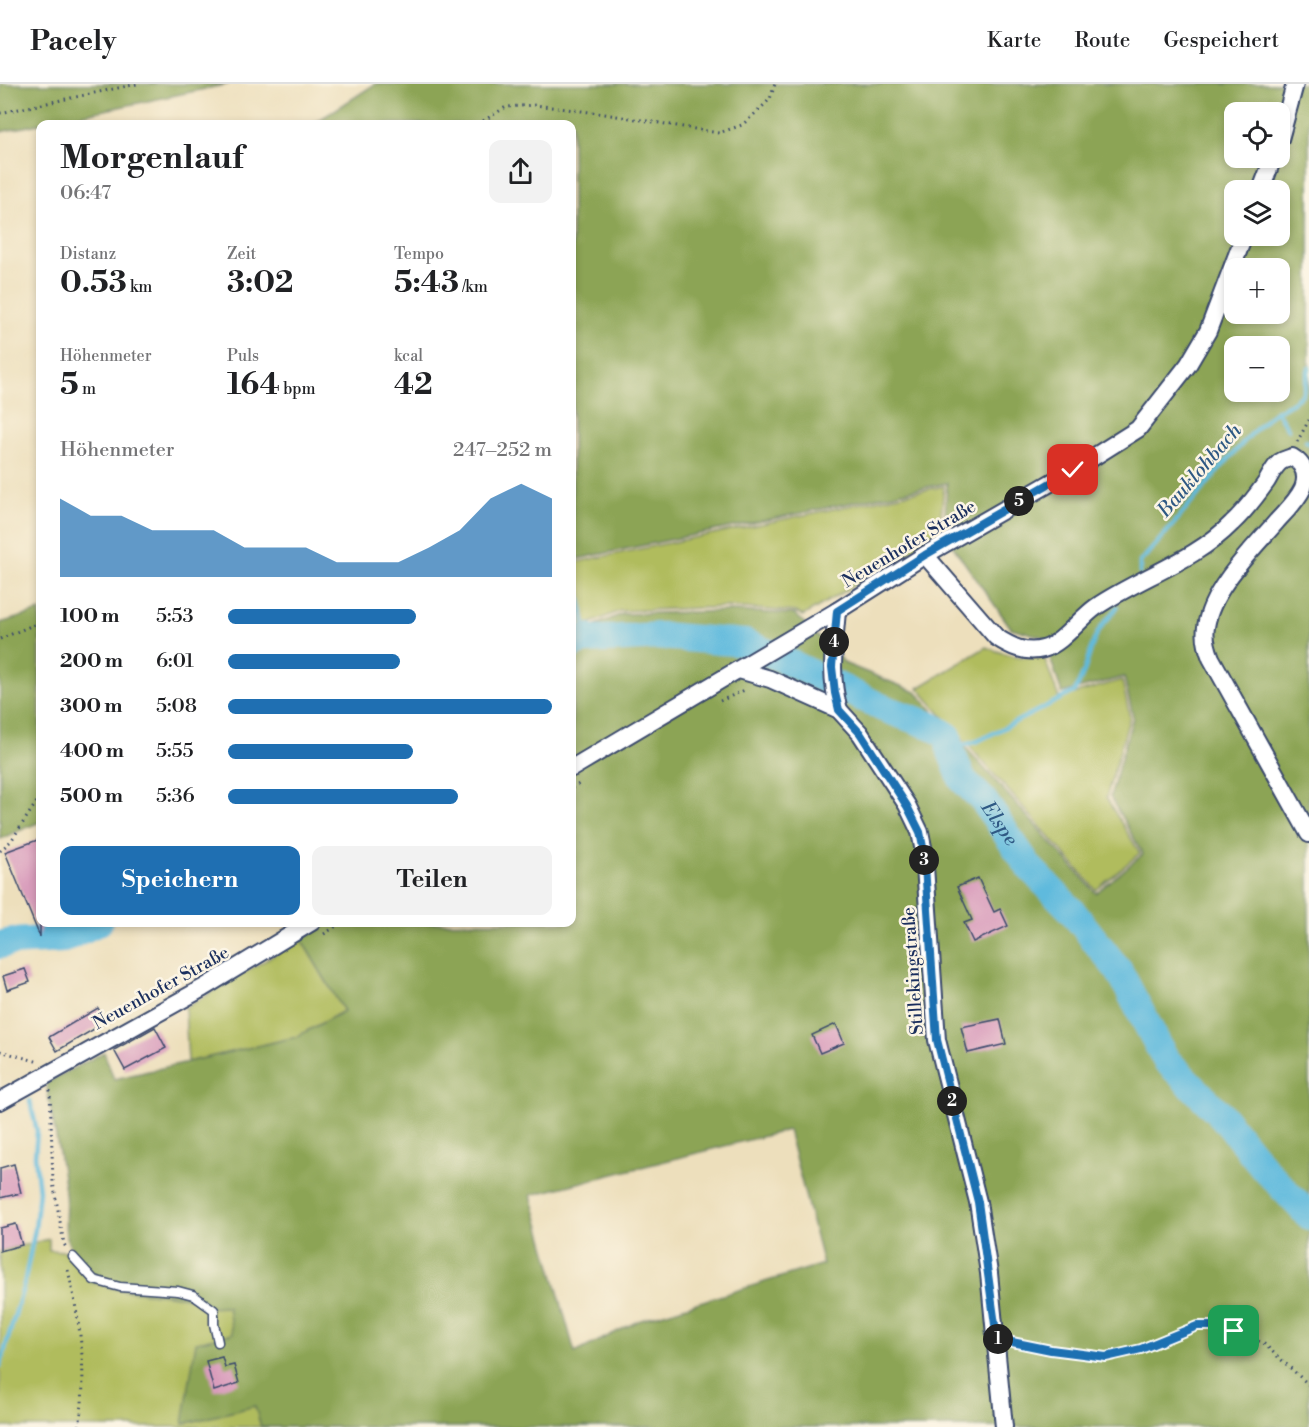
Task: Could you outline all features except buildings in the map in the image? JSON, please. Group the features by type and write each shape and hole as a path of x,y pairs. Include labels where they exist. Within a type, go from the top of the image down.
{"street":[{"path":"1289,102 1294,84"},
{"name":"Neuenhofer Straße","path":"576,766 756,660 925,555 1073,470 1138,429 1188,364 1208,331 1240,246"},
{"path":"925,555 996,637 1024,651 1044,649 1116,594 1212,542 1233,523 1267,482 1275,467 1282,460 1292,457 1303,465 1304,487 1231,576 1214,603 1206,628 1206,645 1230,695 1309,834"},
{"path":"837,611 832,667 839,710"},
{"name":"Stillekingstraße","path":"739,670 770,679 839,710 860,733 907,806 920,832 924,852 937,1040 978,1202 997,1339 1004,1427"},
{"name":"Neuenhofer Straße","path":"4,1096 203,988 304,927"}],"lane":[{"path":"73,1257 94,1280 120,1287 178,1291 193,1295 214,1310 218,1342"}],"path":[{"path":"0,113 138,84"},
{"path":"485,120 506,107 535,105 719,133 742,125 770,99 775,84"},
{"path":"1292,457 1298,436 1309,420"},
{"path":"0,639 36,624"},
{"path":"720,701 770,679"},
{"path":"576,785 581,782"},
{"path":"0,851 11,841 36,803"},
{"path":"0,1051 54,1070 53,1182 64,1244 73,1257 66,1259 82,1345 84,1400 80,1427"},
{"path":"997,1339 1051,1350 1106,1357 1141,1349 1197,1326 1216,1326 1263,1343 1309,1385"}],"green space":[{"path":"0,84 229,84 57,120 36,120 36,124 0,132"},
{"path":"375,84 1309,84 1309,1427 261,1427 255,1406 183,1424 196,1342 232,1334 228,1307 203,1308 189,1297 119,1290 90,1282 64,1251 73,1251 67,1238 66,1201 46,1083 104,1052 114,1079 296,1037 344,1011 301,939 321,927 576,927 576,633 622,614 729,611 795,614 846,664 916,692 1096,893 1143,854 1110,797 1133,717 1124,677 1062,693 1043,637 1011,628 944,534 947,483 576,559 576,120 319,120","holes":["788,1130 823,1264 638,1321 575,1353 531,1195"]},
{"path":"944,486 939,535 803,616 796,612 729,607 620,611 576,629 576,562"},
{"path":"36,612 36,824 0,839 0,623"},
{"path":"986,647 1014,656 1044,657 1059,698 1122,680 1130,717 1106,798 1140,853 1096,890 918,688"},
{"path":"301,939 344,1011 296,1037 188,1062 185,1008"},
{"path":"49,1239 49,1250 64,1251 90,1282 119,1290 189,1297 204,1308 228,1306 439,1427 0,1427 0,1251"}],"waterway":[{"name":"Bauklohbach","path":"1140,573 1140,562 1233,454 1265,420 1302,394 1309,368"},
{"path":"1276,410 1288,429"},
{"path":"576,583 587,637"},
{"name":"Bauklohbach","path":"950,749 978,741 1074,692 1082,678 1097,634 1117,607"},
{"name":"Elspe","path":"576,643 587,637 587,640 661,636 745,643 883,708 932,726 948,736 950,749 962,779 983,800 1030,868 1071,910 1119,971 1166,1060 1222,1116 1264,1168 1309,1216"},
{"name":"Elspe","path":"0,945 11,942 64,939 89,927"},
{"path":"0,1366 24,1284 35,1229 39,1191 35,1156 37,1131 30,1101"}],"route":[{"path":"1073,470 925,555 837,611 832,667 835,693 839,710 860,733 907,806 920,832 924,852 937,1040 978,1202 997,1339 1051,1350 1106,1357 1141,1349 1197,1326 1216,1326 1234,1331"}]}
